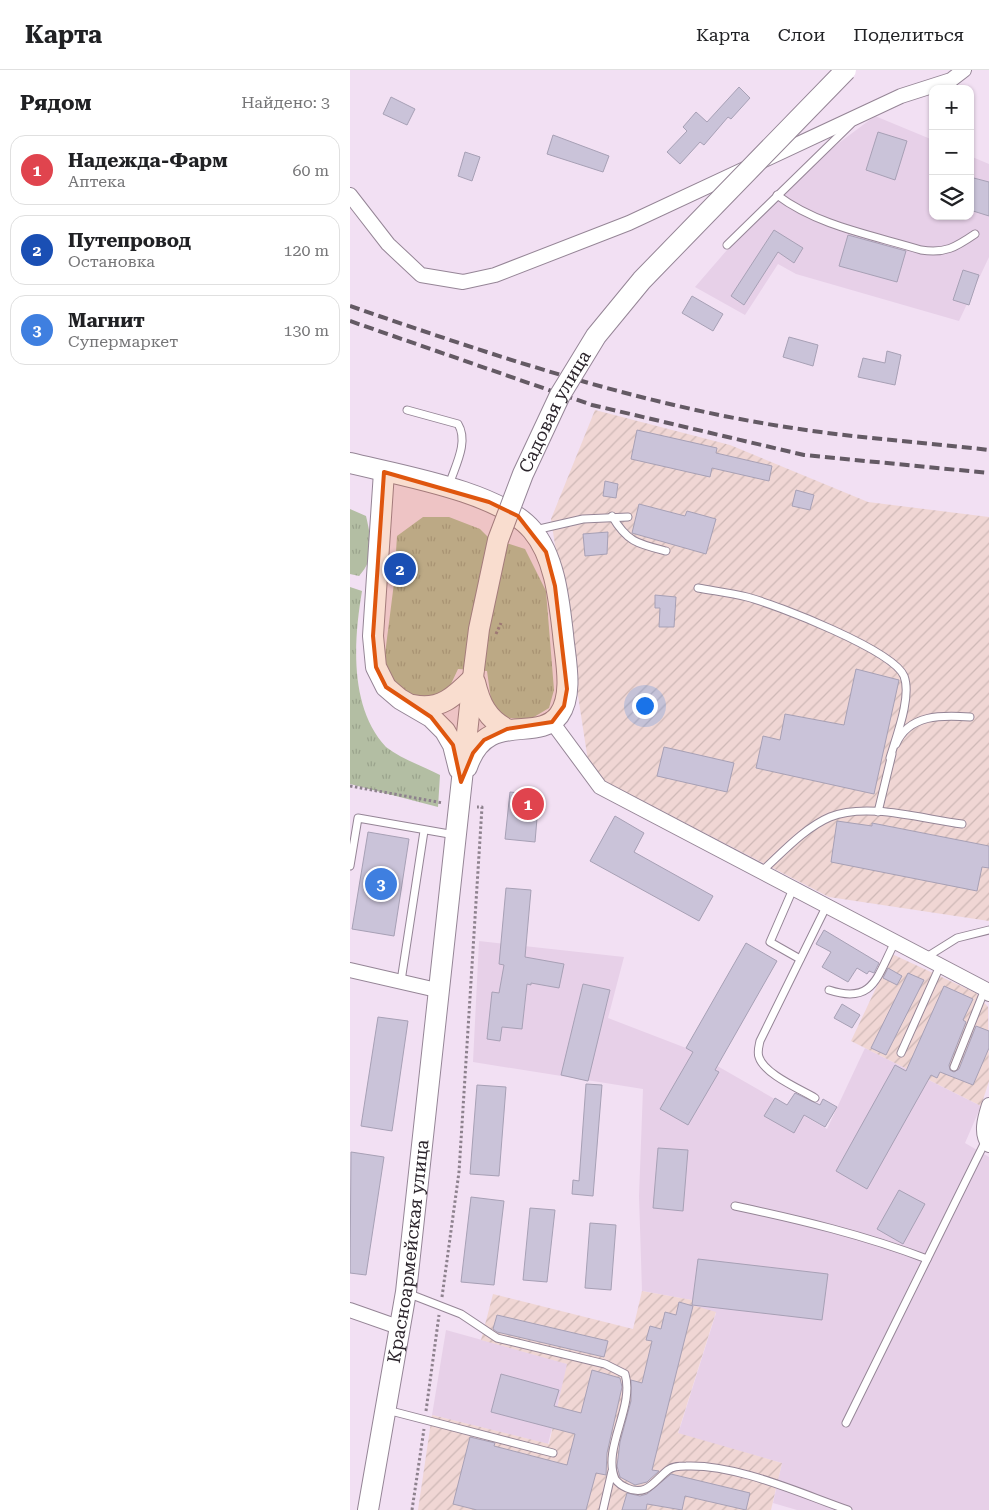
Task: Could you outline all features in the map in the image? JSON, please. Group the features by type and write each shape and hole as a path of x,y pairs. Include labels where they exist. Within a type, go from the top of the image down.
{"main road":[{"name":"Садовая улица","path":"454,840 479,629 498,540 522,474 560,395 596,336 642,280 846,70"},
{"path":"350,463 448,488 496,505 518,516 533,531 546,552 552,569 561,615 567,689 564,706 552,722 528,729 507,729 484,740 477,746 461,782"},
{"path":"384,472 373,651 376,667 386,687 431,717 445,731 453,745 461,782"},
{"path":"411,705 431,707 442,704 474,674 481,703 488,716 507,729"},
{"name":"Красноармейская улица","path":"368,1510 387,1410 406,1292 441,991 454,840"}],"street":[{"path":"350,195 388,244 421,275 463,282 495,275 629,223 901,96 951,80 964,70"},
{"path":"552,722 600,787 987,992"},
{"path":"350,970 441,991"},
{"path":"987,1142 983,1124 989,1105"},
{"path":"350,1310 401,1328"}],"lane":[{"path":"728,245 859,116"},
{"path":"777,195 794,208 818,219 922,250 937,252 957,246 975,234"},
{"path":"407,410 458,424 463,432 463,442 448,488"},
{"path":"612,516 628,538 641,545 666,551"},
{"path":"533,531 583,519 612,516 628,517"},
{"path":"698,588 747,597 786,610 878,652 899,667 904,678 906,691 878,812"},
{"path":"890,758 898,740 910,726 925,718 942,715 970,717"},
{"path":"760,872 809,830 828,818 850,812 878,812 962,824"},
{"path":"350,866 358,818 424,831 454,840"},
{"path":"401,982 424,831"},
{"path":"790,888 770,942 800,959"},
{"path":"815,1098 770,1072 762,1063 758,1054 760,1041 826,907"},
{"path":"925,958 957,938 989,930"},
{"path":"828,990 846,996 858,995 867,990 876,980 894,942"},
{"path":"901,1054 940,966"},
{"path":"954,1067 987,992"},
{"path":"846,1423 987,1142"},
{"path":"735,1206 824,1226 887,1244 927,1259"},
{"path":"406,1292 461,1314 497,1338 605,1364 625,1374 628,1393 614,1451 613,1469 602,1510"},
{"path":"387,1410 553,1453"},
{"path":"613,1469 616,1479 621,1486 641,1491 650,1488 668,1470 675,1466 715,1468 762,1480 848,1510"}],"path":[{"path":"350,786 428,802 482,807 458,1172 442,1298"},
{"path":"426,1414 440,1308"},
{"path":"412,1510 425,1424"}],"highlighted area":[{"path":"384,472 489,502 518,516 546,552 555,586 567,689 564,706 552,722 507,729 484,740 473,753 461,782 453,745 431,717 386,687 376,667 373,636"}],"shaded area":[{"path":"875,116 929,138 929,220 974,220 974,158 989,164 989,257 959,321 796,274 778,264 745,315 695,287 784,184"},
{"path":"595,410 730,445 868,502 989,517 989,921 829,897 590,774 551,519"},
{"path":"479,941 624,957 608,1018 686,1048 827,1129 865,1048 981,1106 965,1143 989,1157 989,1510 797,1510 773,1503 782,1463 678,1434 716,1313 691,1305 692,1300 642,1291 639,1196 643,1089 473,1062"},
{"path":"892,954 976,993 988,1007 989,1081 981,1106 851,1041"},
{"path":"642,1291 692,1300 692,1305 716,1312 678,1433 782,1463 771,1510 418,1510 432,1415 549,1444 567,1364 481,1340 493,1294 633,1329"},
{"path":"446,1330 568,1364 548,1444 432,1415"}],"green space":[{"path":"350,509 366,516 369,532 370,555 359,576 350,574"},
{"path":"423,517 449,517 480,529 488,537 525,549 546,591 554,690 549,708 529,720 502,717 492,707 487,671 458,669 451,684 433,700 412,700 392,681 384,662 394,583 397,536"},
{"path":"350,587 362,591 356,653 360,694 366,714 374,731 386,747 405,759 440,775 438,807 350,784"}],"building":[{"path":"739,87 750,98 731,119 728,117 704,145 700,142 680,164 667,152 687,131 683,127 696,112 707,122"},
{"path":"391,97 415,109 407,125 383,114"},
{"path":"878,132 907,141 895,180 866,170"},
{"path":"553,135 609,156 603,172 547,154"},
{"path":"465,152 480,157 472,181 458,176"},
{"path":"974,178 989,182 989,216 974,211"},
{"path":"774,230 803,248 794,263 778,252 744,305 731,296"},
{"path":"848,235 906,251 897,282 839,266"},
{"path":"963,270 979,275 969,305 953,300"},
{"path":"692,296 723,314 713,331 682,313"},
{"path":"789,337 818,345 813,366 783,357"},
{"path":"887,351 901,355 895,385 858,377 863,358 885,363"},
{"path":"637,430 717,448 716,453 772,466 769,481 712,468 710,477 631,459"},
{"path":"605,481 618,484 616,498 603,496"},
{"path":"796,490 814,495 810,510 792,506"},
{"path":"639,504 685,516 687,511 716,519 706,554 632,533"},
{"path":"608,532 607,554 585,556 583,534"},
{"path":"655,595 676,597 674,627 659,627 660,608 655,608"},
{"path":"856,669 899,680 874,794 756,768 763,736 780,740 785,714 844,725"},
{"path":"664,747 734,763 727,792 657,776"},
{"path":"510,792 539,795 535,842 505,839"},
{"path":"615,816 644,833 634,852 713,896 699,921 590,861"},
{"path":"837,821 872,826 872,823 989,846 989,868 982,867 977,891 831,862"},
{"path":"368,832 409,839 394,936 352,929"},
{"path":"506,888 531,890 525,957 564,964 559,988 527,984 522,1029 502,1027 500,1041 487,1039 492,992 499,993 504,965 499,964"},
{"path":"824,930 879,963 874,973 869,971 867,974 857,968 848,982 822,967 831,952 816,944"},
{"path":"746,943 777,961 715,1070 719,1072 688,1125 660,1109 693,1052 686,1048"},
{"path":"888,968 902,976 897,985 883,978"},
{"path":"908,973 924,980 886,1055 871,1048"},
{"path":"583,984 610,990 588,1081 561,1075"},
{"path":"944,986 973,999 963,1020 966,1022 949,1065 950,1070 954,1072 959,1069 976,1026 989,1031 989,1048 973,1085 940,1072 937,1078 931,1075 867,1189 836,1171 895,1065 906,1071"},
{"path":"842,1004 860,1015 852,1028 834,1018"},
{"path":"378,1017 408,1021 392,1131 361,1126"},
{"path":"586,1084 602,1085 593,1196 572,1194 573,1180 579,1181"},
{"path":"477,1085 506,1087 499,1176 470,1174"},
{"path":"795,1093 820,1105 823,1099 837,1107 825,1127 804,1115 794,1133 764,1116 775,1098 787,1105"},
{"path":"658,1148 688,1150 683,1211 653,1208"},
{"path":"351,1152 384,1157 366,1275 350,1273"},
{"path":"899,1190 925,1204 903,1244 877,1229"},
{"path":"471,1197 504,1201 494,1285 461,1282"},
{"path":"530,1208 555,1210 547,1282 523,1280"},
{"path":"590,1223 616,1225 611,1290 585,1288"},
{"path":"698,1259 828,1274 822,1320 692,1305"},
{"path":"679,1302 693,1306 652,1470 659,1471 647,1482 635,1485 620,1477 617,1466 620,1442 631,1401 631,1380 642,1383 652,1341 646,1340 650,1326 661,1329 665,1312 676,1315"},
{"path":"497,1315 608,1341 604,1357 497,1332 493,1329"},
{"path":"592,1370 620,1378 622,1387 607,1453 606,1475 596,1473 586,1510 477,1510 453,1504 470,1437 495,1443 494,1446 567,1465 575,1434 491,1412 501,1374 559,1390 554,1406 581,1413"},
{"path":"671,1474 750,1493 746,1510 685,1496 682,1510 647,1504 646,1510 622,1510 627,1493 640,1496 647,1494"}],"railway":[{"path":"350,306 511,360 620,392 675,405 811,431 989,450"},
{"path":"350,321 592,405 804,455 989,473"}],"place":[{"name":"Путепровод","path":"400,569"},
{"name":"Надежда-Фарм","path":"528,804"},
{"name":"Магнит","path":"381,884"}]}
